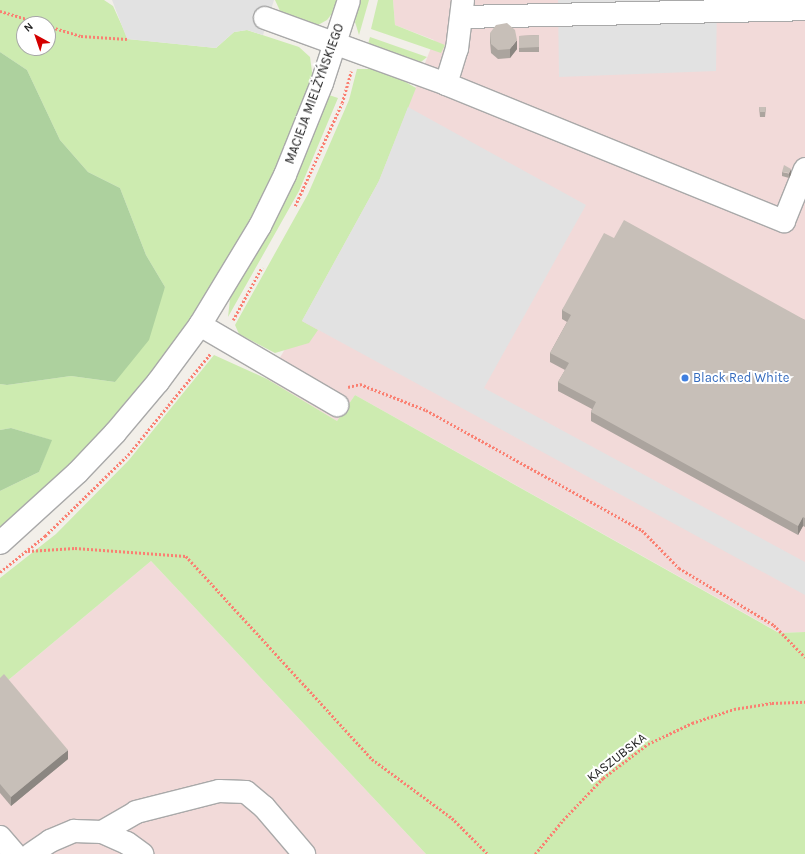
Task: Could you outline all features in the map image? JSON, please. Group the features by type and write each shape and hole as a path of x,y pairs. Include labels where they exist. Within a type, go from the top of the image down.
{"street":[{"name":"MACIEJA MIELŻYŃSKIEGO","path":"0,543 73,477 115,433 158,382 200,325 260,226 285,175 307,125 349,0"},
{"path":"446,84 457,49 463,9 800,11"},
{"path":"265,18 335,45 446,84 784,221 805,169"},
{"path":"200,325 331,402"},
{"path":"102,832 136,812 219,791 246,792 264,807 304,854"},
{"path":"31,854 50,841 74,831 102,832 127,843 142,854"},
{"path":"0,837 15,854"}],"path":[{"path":"0,11 17,16"},
{"path":"56,28 81,36 127,39"},
{"path":"331,402 341,388 360,384 426,410 642,530 679,568 774,625 805,657"},
{"path":"0,572 27,551 75,548 186,556 372,759 452,818 488,854"},
{"name":"KASZUBSKA","path":"535,854 563,820 603,778 648,744 692,723 734,710 772,703 805,702"}],"shaded area":[{"path":"112,0 274,0 263,35 247,30 234,32 216,48 127,39"},
{"path":"393,0 805,0 805,632 780,633 355,395 337,421 267,379 302,321 379,181 434,40 395,25"},
{"path":"558,0 717,0 716,71 559,77"},
{"path":"408,107 586,205 484,388 805,562 805,595 302,321 379,181"},
{"path":"151,561 426,854 0,854 0,687"}],"green space":[{"path":"0,0 104,0 113,6 128,39 216,48 234,32 247,30 299,47 310,57 313,79 283,155 251,220 197,309 174,343 126,403 75,460 0,529 0,491 39,472 51,440 11,428 0,430 0,384 7,385 71,376 115,382 165,287 146,255 120,188 88,172 60,140 27,70 0,52"},
{"path":"275,0 339,0 337,7 327,20 318,25 309,26 281,13"},
{"path":"360,0 369,0 359,35 355,22"},
{"path":"378,0 393,0 395,25 445,45 441,53 371,29"},
{"path":"370,37 427,57 421,62 368,44"},
{"path":"0,52 27,70 60,140 88,172 120,188 146,255 165,287 149,340 115,382 71,376 7,385 0,384"},
{"path":"357,69 383,69 416,88 379,181 302,321 318,330 309,343 275,353 239,334 235,325 308,194 349,100"},
{"path":"329,95 338,98 299,191 228,317 230,299 289,193"},
{"path":"214,355 267,379 337,421 355,395 779,633 805,632 805,854 426,854 151,561 0,687 0,578 56,534 129,460"},
{"path":"11,428 52,440 39,472 0,491 0,430"}],"building":[{"path":"507,23 515,30 517,40 510,49 498,50 491,44 490,33 496,25"},
{"path":"539,35 539,47 519,48 519,36"},
{"path":"759,107 766,107 765,112 760,112"},
{"path":"784,165 791,169 789,173 782,172"},
{"name":"Black Red White","path":"624,220 805,320 805,518 803,517 798,526 591,412 596,402 558,382 569,363 550,353 571,315 562,310 604,233 614,238"},
{"path":"4,674 68,750 11,797 0,784 0,678"}],"place":[{"name":"Black Red White","path":"685,378"}]}
